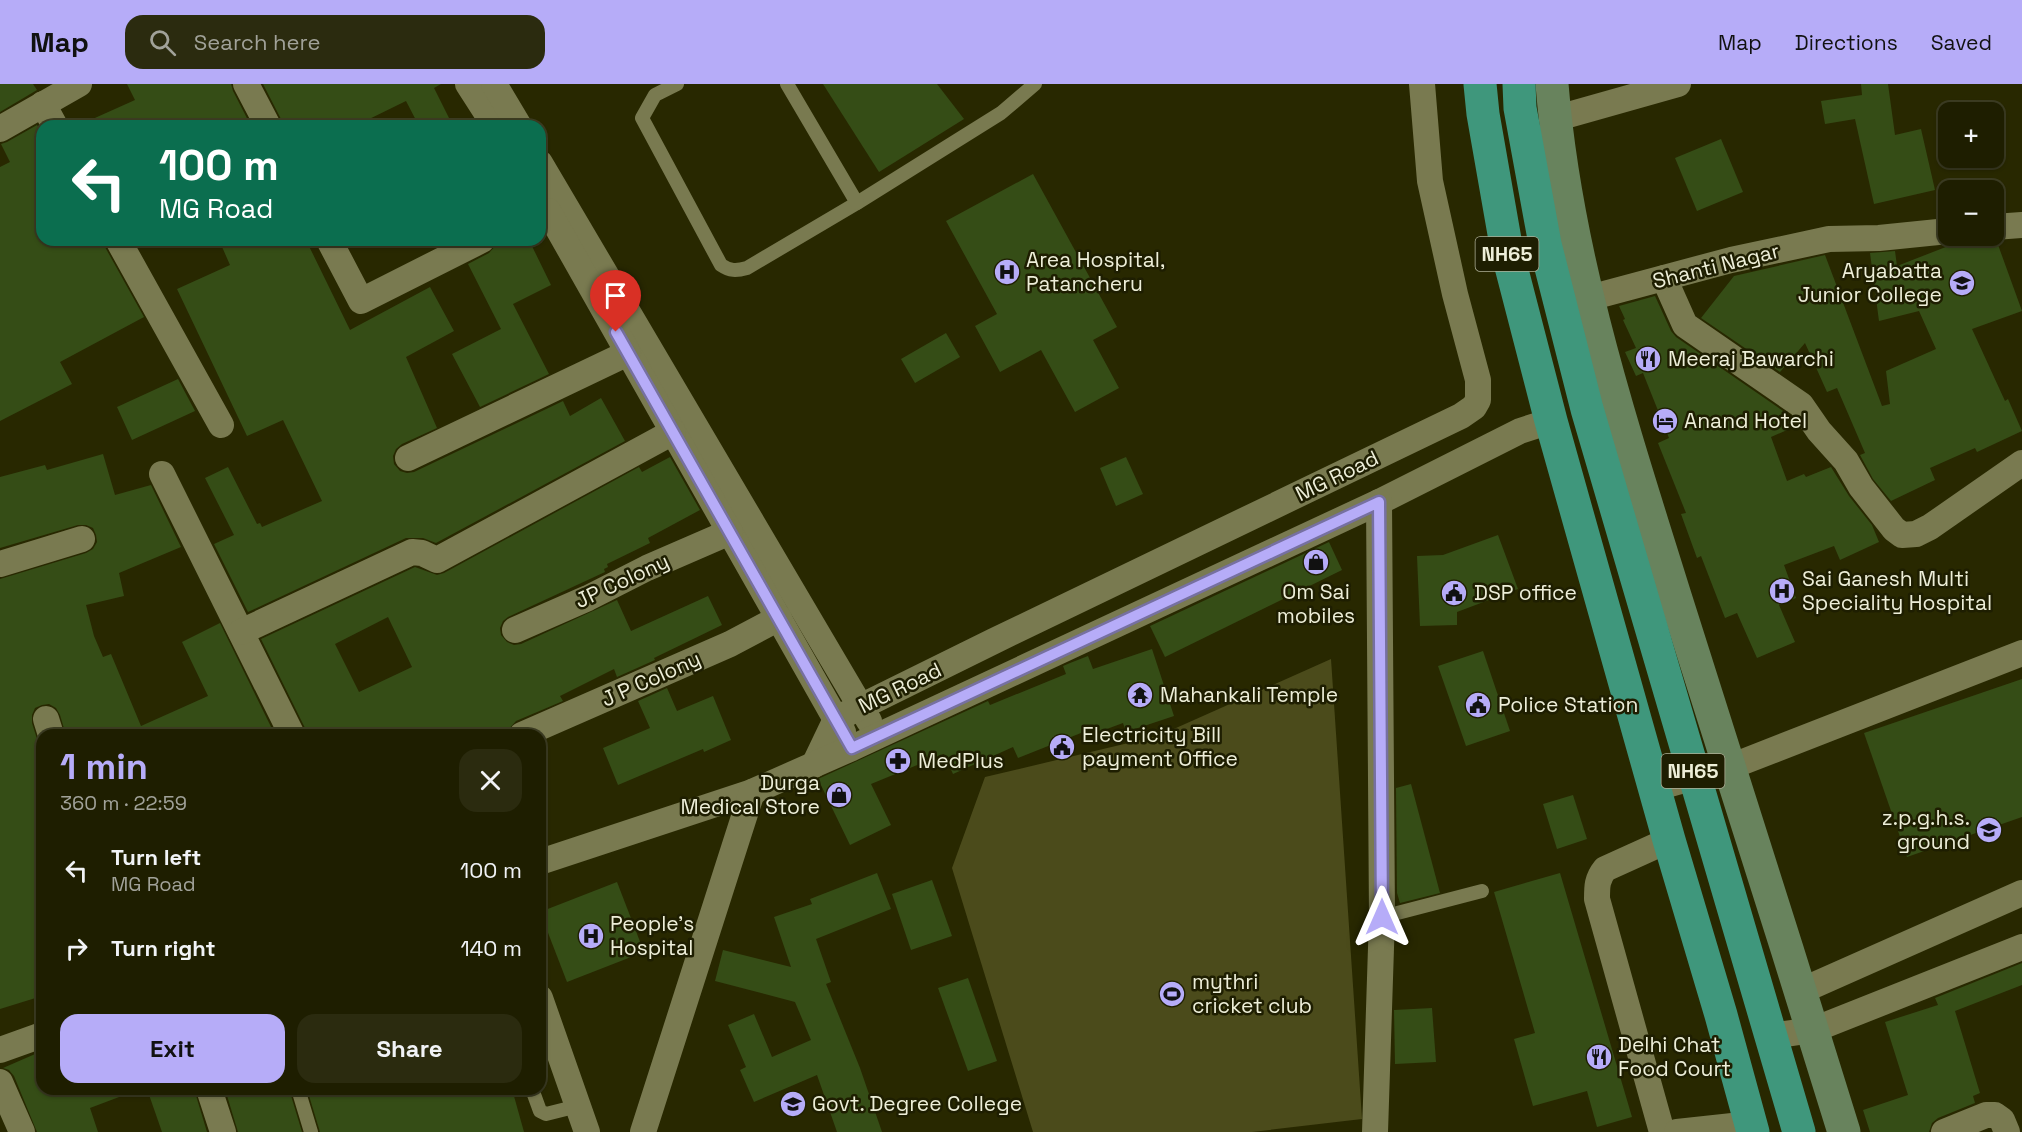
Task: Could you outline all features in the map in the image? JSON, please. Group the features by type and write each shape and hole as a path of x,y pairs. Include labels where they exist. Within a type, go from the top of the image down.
{"highway":[{"name":"NH65","path":"1480,84 1483,114 1507,251 1551,421 1752,1128"},
{"name":"NH65","path":"1519,84 1520,108 1545,244 1601,405 1695,777 1799,1132"}],"street":[{"path":"0,129 49,115 79,84"},
{"path":"246,84 265,120"},
{"path":"468,84 491,120"},
{"path":"494,84 515,120"},
{"name":"MG Road","path":"814,765 836,719 1461,416 1474,407 1478,400 1478,380 1457,303 1430,182 1422,84"},
{"path":"1552,84 1554,119 1575,239 1589,298 1601,405 1730,768 1844,1132"},
{"path":"1554,119 1678,84"},
{"path":"546,173 878,736"},
{"path":"546,212 852,748"},
{"path":"2004,226 2022,225"},
{"name":"Shanti Nagar","path":"1589,298 1731,260 1829,239 1879,238 1938,232"},
{"path":"121,246 221,425"},
{"path":"332,246 361,301 470,246"},
{"path":"1664,278 1685,324 1801,405 1846,461 1861,487 1887,521 1902,535 1916,534 1930,526 2022,463"},
{"path":"408,458 628,352"},
{"name":"MG Road","path":"814,765 1379,502 1520,431 1551,421"},
{"path":"240,632 412,552 422,553 437,561 673,432"},
{"path":"162,474 289,729"},
{"path":"1375,1132 1382,917 1379,502"},
{"name":"JP Colony","path":"515,630 730,532"},
{"path":"0,564 82,539"},
{"name":"J P Colony","path":"536,729 730,644 779,618"},
{"path":"1656,788 1730,768 2022,652"},
{"path":"546,858 752,792 814,765"},
{"path":"642,1132 752,792"},
{"path":"1662,1132 1597,899 1597,885 1605,869 1669,840"},
{"path":"1801,991 2022,893"},
{"path":"1770,1036 1813,1030 2022,947"},
{"path":"546,1015 587,1132"},
{"path":"0,1050 36,1037"},
{"path":"0,1082 22,1132"},
{"path":"211,1095 223,1132"},
{"path":"1944,1132 1986,1115 1995,1114 2002,1120 2007,1132"},
{"path":"1677,1132 1752,1128"}],"lane":[{"path":"677,84 655,95 642,118 721,265 728,270 737,271 747,268 857,203 1001,113 1035,84"},
{"path":"787,84 857,203"},
{"path":"1382,917 1482,891"},
{"path":"300,1095 311,1132"},
{"path":"534,1095 540,1111 546,1114 578,1106"}],"shaded area":[{"name":"mythri cricket club","path":"1331,659 1362,1119 1252,1132 1033,1132 952,868 985,777 1158,736"}],"building":[{"path":"0,84 33,84 37,90 0,112"},
{"path":"127,84 231,84 248,120 90,120 135,100"},
{"path":"263,84 441,84 434,88 450,120 416,120 406,101 367,120 281,119"},
{"path":"823,84 937,84 964,119 879,172"},
{"path":"1861,84 1888,84 1895,135 1921,129 1935,190 1874,204 1855,119 1825,124 1821,101 1862,95"},
{"path":"36,126 36,246 105,246 144,317 60,362 72,384 0,421 0,167 10,162 1,144"},
{"path":"1721,139 1743,192 1697,211 1675,158"},
{"path":"1033,174 1117,327 1093,340 1119,388 1075,412 1041,350 1000,372 975,326 997,314 946,221"},
{"path":"222,246 309,246 350,330 430,287 454,331 406,357 437,428 396,449 393,456 394,464 400,471 414,472 563,401 570,416 601,398 625,441 436,543 423,538 406,538 248,612 214,544 234,535 205,478 228,467 257,524 260,523 262,527 322,501 283,420 247,436 177,289 230,265"},
{"path":"495,246 532,246 551,285 513,304 549,374 480,407 452,354 501,329 468,264 489,253"},
{"path":"1948,246 1998,246 2022,311 1972,329 2005,401 2008,399 2022,431 1977,452 1975,448 1930,468 1935,480 1891,501 1873,479 1860,455 1865,453 1837,388 1827,392 1805,343 1780,372 1701,318 1734,276 1825,255 1882,406 1890,404 1886,371 1936,349 1919,311 1879,321 1870,253 1895,251 1897,266"},
{"path":"1655,296 1676,337 1789,415 1794,427 1771,437 1787,481 1804,474 1806,477 1831,467 1849,496 1872,525 1879,542 1840,560 1834,546 1784,565 1796,598 1779,605 1795,642 1757,658 1737,613 1725,618 1701,556 1697,558 1681,514 1686,513 1658,443 1669,438 1643,373 1636,376 1625,352 1636,348 1619,306"},
{"path":"946,333 960,357 915,383 901,359"},
{"path":"178,379 195,411 132,440 117,407"},
{"path":"103,454 115,495 151,485 181,547 119,573 124,596 86,605 94,636 103,657 111,654 141,726 208,696 182,642 220,623 272,729 64,729 56,708 49,704 35,708 32,723 36,736 36,998 0,1009 0,579 86,553 93,549 97,542 93,528 78,525 0,548 0,477 45,465 47,470"},
{"path":"670,457 700,510 648,538 650,543 607,564 605,572 508,617 500,628 501,635 507,642 514,645 521,644 617,600 631,631 708,596 722,625 617,677 614,669 560,696 563,701 516,721 509,729 305,729 261,639 415,567 437,575 444,573 639,467 642,472","holes":["388,617 412,667 359,692 335,644"]},
{"path":"1126,457 1143,494 1116,506 1100,468"},
{"path":"1498,535 1518,589 1457,612 1457,625 1420,626 1417,556 1443,555"},
{"path":"1329,542 1342,570 1165,657 1150,626"},
{"path":"1152,649 1174,716 1126,732 1123,723 1088,736 1086,731 1018,758 1013,747 953,774 944,754 871,784 891,825 850,845 818,779 988,701 990,705 1066,674 1063,666 1070,663 1088,656 1093,669"},
{"path":"1483,651 1510,731 1466,746 1438,666"},
{"path":"2022,679 2022,817 1907,857 1864,733"},
{"path":"667,688 677,711 713,696 731,740 704,752 703,749 618,785 603,748 650,728 638,701"},
{"path":"1411,784 1440,893 1400,903 1397,893 1396,788"},
{"path":"1573,795 1587,839 1557,849 1543,804"},
{"path":"877,873 891,909 816,939 831,982 826,984 860,1068 882,1132 837,1132 817,1075 754,1102 740,1070 746,1067 728,1025 754,1014 772,1057 811,1040 795,1002 715,981 723,950 791,967 774,917 812,904 810,899"},
{"path":"1560,873 1632,1117 1597,1127 1587,1091 1533,1106 1514,1039 1535,1033 1494,892"},
{"path":"932,880 952,936 911,950 892,894"},
{"path":"617,882 644,952 567,982 546,928 546,910"},
{"path":"2022,963 2022,985 1955,1011 1980,1093 1973,1096 1975,1103 1938,1118 1932,1123 1929,1132 1870,1132 1863,1110 1908,1095 1885,1022 1938,1005 1935,998"},
{"path":"968,978 997,1061 968,1071 938,988"},
{"path":"1432,1008 1436,1062 1395,1064 1394,1010"},
{"path":"36,1054 36,1095 124,1095 90,1108 98,1132 37,1132 14,1076 9,1070 3,1068"},
{"path":"149,1095 196,1095 207,1132 162,1132"},
{"path":"227,1095 291,1095 302,1132 238,1132"},
{"path":"309,1095 514,1095 524,1132 320,1132"}],"place":[{"name":"Area Hospital, Patancheru","path":"1007,272"},
{"name":"Aryabatta Junior College","path":"1962,283"},
{"name":"Meeraj Bawarchi","path":"1648,359"},
{"name":"Anand Hotel","path":"1665,421"},
{"name":"Om Sai mobiles","path":"1316,562"},
{"name":"Sai Ganesh Multi Speciality Hospital","path":"1782,591"},
{"name":"DSP office","path":"1454,593"},
{"name":"Mahankali Temple","path":"1140,695"},
{"name":"Police Station","path":"1478,705"},
{"name":"Electricity Bill payment Office","path":"1062,747"},
{"name":"MedPlus","path":"898,761"},
{"name":"Durga Medical Store","path":"839,795"},
{"name":"z.p.g.h.s. ground","path":"1989,830"},
{"name":"People's Hospital","path":"591,936"},
{"name":"mythri cricket club","path":"1172,994"},
{"name":"Delhi Chat Food Court","path":"1599,1057"},
{"name":"Govt. Degree College","path":"793,1104"}],"route":[{"path":"616,332 852,748 1379,502 1382,917"}]}
